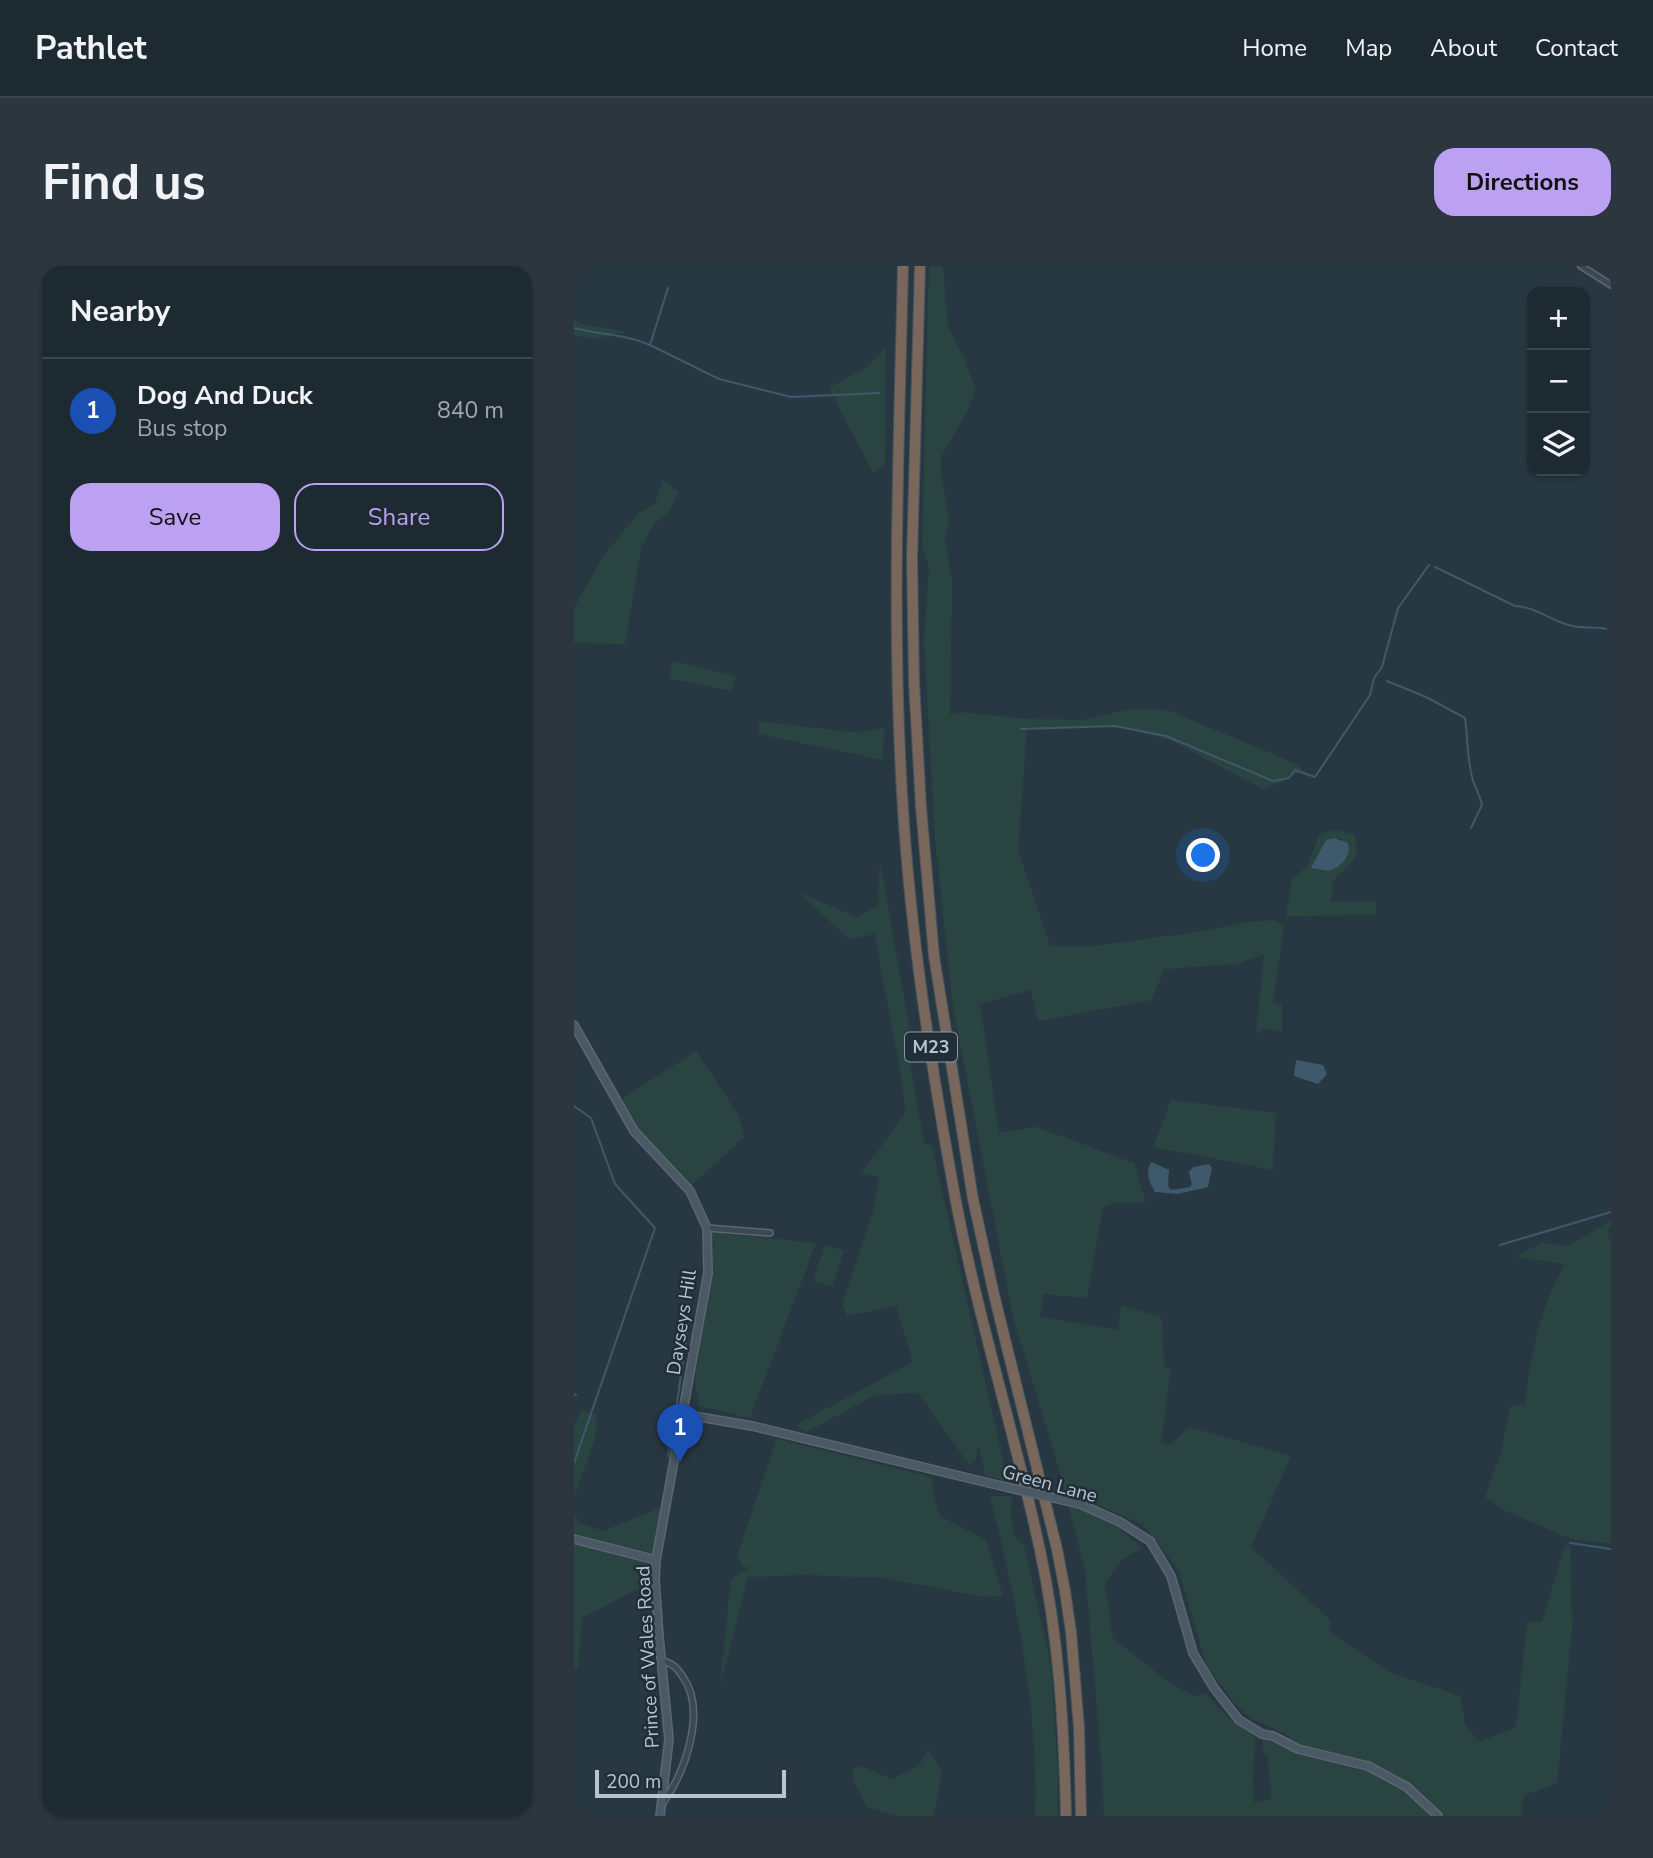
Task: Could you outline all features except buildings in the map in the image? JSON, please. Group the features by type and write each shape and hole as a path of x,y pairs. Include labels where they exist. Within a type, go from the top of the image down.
{"highway":[{"name":"M23","path":"903,266 896,556 898,683 903,810 917,956 954,1193 1041,1552 1054,1631 1063,1720 1066,1816"},
{"name":"M23","path":"920,266 912,558 914,682 921,807 934,956 973,1199 995,1300 1058,1549 1071,1632 1079,1728 1081,1816"}],"street":[{"path":"1581,266 1611,285"},
{"name":"Dayseys Hill","path":"574,1025 634,1131 690,1192 706,1228 708,1273 682,1414"},
{"path":"706,1228 770,1233"},
{"name":"Green Lane","path":"682,1414 752,1426 1080,1504 1120,1522 1150,1541 1171,1576 1194,1653 1214,1688 1239,1720 1262,1734 1273,1736 1298,1749 1368,1766 1407,1787 1438,1816"},
{"name":"Prince of Wales Road","path":"660,1816 669,1739 655,1580 656,1560 682,1414"},
{"path":"574,1539 656,1560"},
{"path":"662,1661 674,1665 689,1685 695,1714 689,1744 674,1786 663,1803"}],"green space":[{"path":"929,266 943,266 948,328 963,355 976,389 967,412 941,457 949,520 945,540 952,581 950,715 960,712 1027,719 1084,720 1130,709 1168,710 1294,763 1303,770 1287,780 1263,789 1170,740 1117,726 1027,729 1018,851 1050,946 1093,946 1205,931 1248,922 1273,920 1284,925 1273,1002 1282,1005 1282,1032 1264,1028 1256,1034 1264,954 1236,964 1164,969 1152,1000 1038,1021 1031,990 980,1004 999,1133 1036,1127 1134,1163 1146,1203 1116,1202 1103,1208 1087,1298 1044,1294 1040,1317 1118,1330 1121,1305 1162,1318 1164,1366 1171,1370 1161,1443 1171,1444 1189,1427 1291,1456 1251,1547 1331,1621 1329,1632 1393,1674 1460,1696 1465,1724 1479,1742 1516,1727 1527,1622 1542,1622 1565,1545 1570,1546 1572,1629 1557,1783 1523,1796 1521,1816 1104,1816 1085,1570 1060,1472 1013,1317 953,1007 935,839 924,641 929,566 922,545","holes":["1087,1500 1144,1525 1179,1571 1207,1667 1236,1705 1250,1718 1290,1736 1285,1746 1263,1739 1262,1751 1268,1758 1271,1799 1254,1803 1255,1737 1229,1719 1205,1693 1194,1696 1169,1682 1113,1639 1105,1583 1121,1560 1142,1548 1116,1525 1089,1513"]},
{"path":"574,319 582,324 627,332 593,339 574,335"},
{"path":"886,347 885,465 873,473 829,388 867,367"},
{"path":"663,480 679,492 667,515 655,522 641,548 625,644 574,643 574,608 604,555 639,513 655,504"},
{"path":"673,661 735,676 732,691 671,679 669,677"},
{"path":"758,721 859,733 884,727 883,760 758,734"},
{"path":"1335,830 1354,834 1356,842 1356,855 1353,860 1333,880 1331,902 1376,901 1376,915 1286,916 1292,878 1307,867 1319,834","holes":["1342,839 1347,858 1329,871 1312,868 1326,841"]},
{"path":"880,861 914,1055 910,1062 924,1143 932,1146 1008,1482 985,1476 977,1446 976,1460 970,1466 918,1393 876,1395 806,1432 796,1425 913,1362 896,1306 847,1316 842,1304 873,1211 879,1177 861,1174 906,1112 875,934 849,939 798,892 857,917 878,906"},
{"path":"696,1051 739,1116 744,1137 690,1187 638,1129 622,1099"},
{"path":"1171,1100 1276,1113 1273,1170 1153,1147"},
{"path":"1611,1220 1611,1228 1608,1230 1609,1240 1611,1238 1611,1544 1571,1539 1504,1510 1485,1497 1502,1449 1510,1406 1525,1405 1530,1367 1542,1315 1565,1264 1515,1257 1542,1243 1569,1246"},
{"path":"711,1232 816,1243 750,1418 699,1406 695,1382 714,1245"},
{"path":"825,1245 844,1251 832,1287 813,1281"},
{"path":"582,1410 597,1415 595,1439 574,1497 574,1425"},
{"path":"777,1439 931,1477 940,1516 986,1540 1003,1596 983,1597 884,1578 804,1575 748,1577 720,1687 731,1579 751,1567 744,1568 737,1556"},
{"path":"990,1496 1012,1496 1013,1529 1024,1545 1051,1666 1058,1816 1035,1816 1033,1735 1024,1655"},
{"path":"667,1505 655,1580 582,1618 578,1669 574,1669 574,1513 580,1523 603,1531"},
{"path":"928,1749 942,1772 934,1816 897,1816 867,1807 854,1782 852,1769 862,1766 891,1779 919,1766"}],"water":[{"path":"1334,838 1348,843 1345,860 1329,871 1311,868 1326,840"},
{"path":"1296,1060 1323,1065 1327,1074 1318,1084 1294,1076"},
{"path":"1151,1162 1169,1170 1168,1186 1171,1190 1190,1187 1192,1184 1189,1172 1193,1167 1209,1164 1212,1168 1208,1187 1177,1194 1155,1192 1148,1177"}],"waterway":[{"path":"574,328 650,345 668,288"},
{"path":"650,345 719,379 791,397 879,393"},
{"path":"1021,729 1115,726 1166,736 1273,781 1289,778 1295,770 1315,777 1370,695 1374,678 1382,667 1398,608 1429,565"},
{"path":"1435,567 1515,606 1573,626 1606,629"},
{"path":"1387,681 1426,697 1465,718 1470,770 1482,805 1471,828"},
{"path":"574,1106 591,1118 615,1184 655,1228 574,1463"},
{"path":"1500,1245 1611,1212"},
{"path":"676,1410 689,1319"},
{"path":"668,1456 675,1417"},
{"path":"1570,1543 1611,1549"}],"place":[{"name":"Dog And Duck","path":"680,1462"}]}
